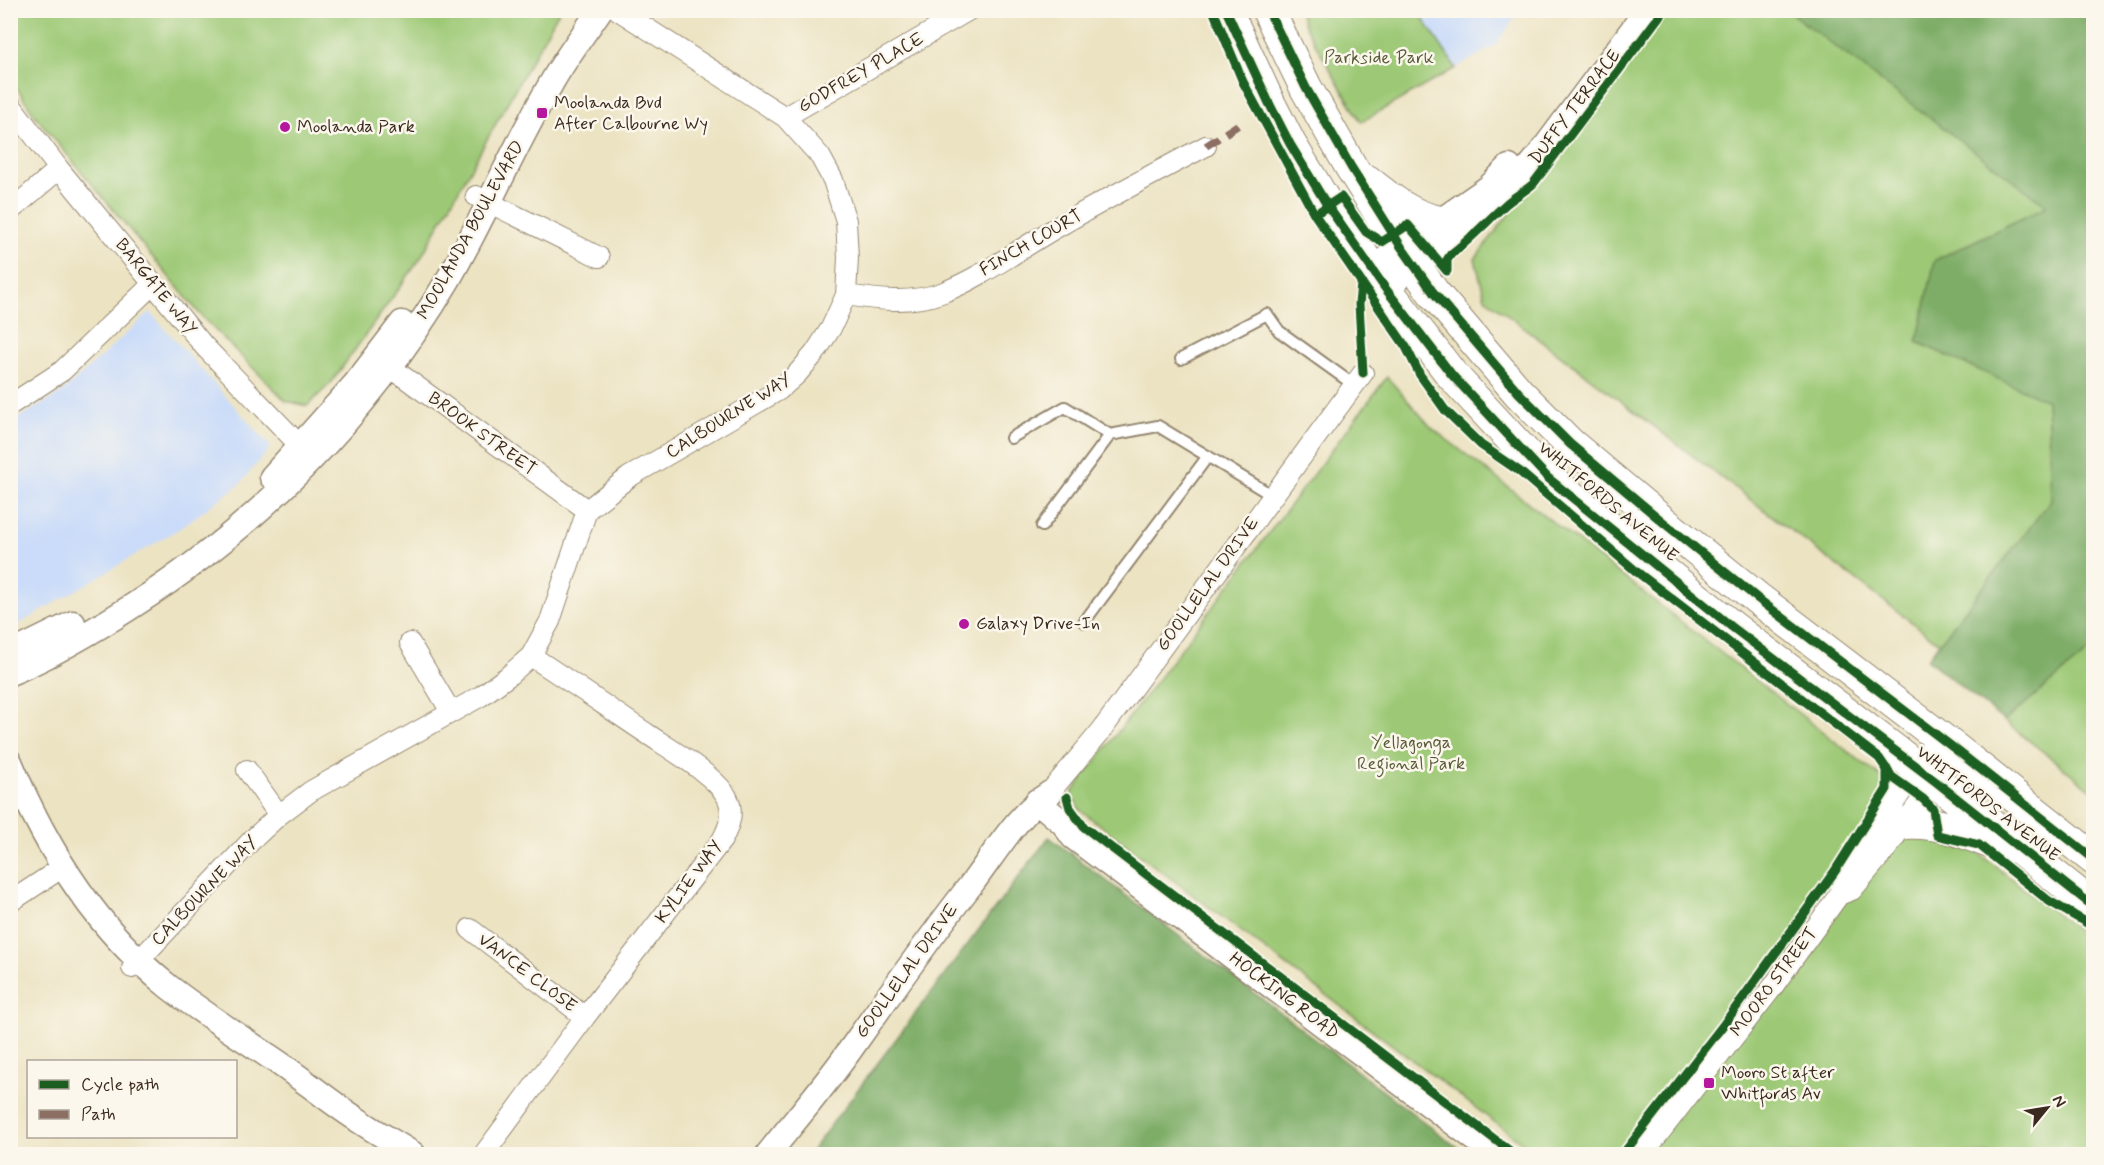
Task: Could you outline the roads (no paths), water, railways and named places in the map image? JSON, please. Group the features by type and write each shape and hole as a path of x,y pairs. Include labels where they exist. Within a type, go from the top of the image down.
{"main road":[{"name":"WHITFORDS AVENUE","path":"1226,10 1264,94 1290,144 1328,206 1378,278 1452,375 1548,478 1732,627 1927,775 2094,907"},
{"name":"WHITFORDS AVENUE","path":"1268,10 1306,88 1408,257 1478,346 1519,393 1570,444 1757,598 1947,743 2094,860"},
{"path":"1351,166 1391,200 1427,219 1440,222"},
{"path":"1906,823 1925,822 1945,826 2035,861"}],"street":[{"name":"MOOLANDA BOULEVARD","path":"10,654 116,599 202,540 266,484 354,414 384,362 448,279 531,90 582,10"},
{"name":"MOOLANDA BOULEVARD","path":"482,199 553,80 600,10"},
{"name":"CALBOURNE WAY","path":"136,964 279,814 311,790 481,696 531,656 550,621 587,510 629,477 779,390 815,353 831,328 846,295 848,258 846,221 833,180 820,156 785,117 618,10"},
{"name":"GODFREY PLACE","path":"785,117 969,10"},
{"name":"DUFFY TERRACE","path":"1408,257 1440,222 1500,177 1628,10"},
{"name":"DUFFY TERRACE","path":"1378,278 1408,257 1487,211 1512,188 1647,10"},
{"name":"BARGATE WAY","path":"10,104 58,169 204,346 307,453"},
{"name":"FINCH COURT","path":"846,295 881,300 915,299 942,292 968,280 1081,213 1206,146"},
{"path":"10,212 58,169"},
{"path":"482,199 599,256"},
{"path":"10,405 62,371 154,284"},
{"name":"BROOK STREET","path":"384,362 587,510"},
{"name":"GOOLLELAL DRIVE","path":"768,1155 834,1071 927,941 1101,731 1358,379"},
{"name":"MOOLANDA BOULEVARD","path":"10,673 77,640 141,601 234,533 307,453"},
{"path":"410,643 451,712"},
{"name":"KYLIE WAY","path":"484,1155 585,1017 722,840 732,814 729,800 722,789 684,758 531,656"},
{"name":"MOORO STREET","path":"1643,1155 1772,988 1839,895 1844,878 1927,775 1947,743"},
{"path":"10,762 59,870"},
{"path":"246,770 279,814"},
{"name":"MOORO STREET","path":"1839,895 1852,890 1906,823 1927,775"},
{"path":"10,788 24,818 96,930 136,964 354,1117 413,1155"},
{"name":"GOOLLELAL DRIVE","path":"786,1155 868,1049 1040,806"},
{"name":"HOCKING ROAD","path":"1040,806 1063,823 1073,837 1495,1155"},
{"path":"10,902 59,870"},
{"name":"VANCE CLOSE","path":"470,929 585,1017"},
{"path":"136,964 161,993 199,1022 348,1128 390,1155"}],"lane":[{"path":"1181,359 1267,314 1279,331 1358,379"},
{"path":"1011,438 1065,407 1110,435 1158,426 1273,496"},
{"path":"1042,526 1110,435"},
{"path":"1084,621 1208,456"}],"place":[{"name":"Moolanda Bvd After Calbourne Wy","path":"542,113"},
{"name":"Moolanda Park","path":"285,127"},
{"name":"Galaxy Drive-In","path":"964,624"},
{"name":"Mooro St after Whitfords Av","path":"1709,1083"}],"park label":[{"name":"Parkside Park","path":"1379,58"},
{"name":"Yellagonga Regional Park","path":"1411,753"}]}
